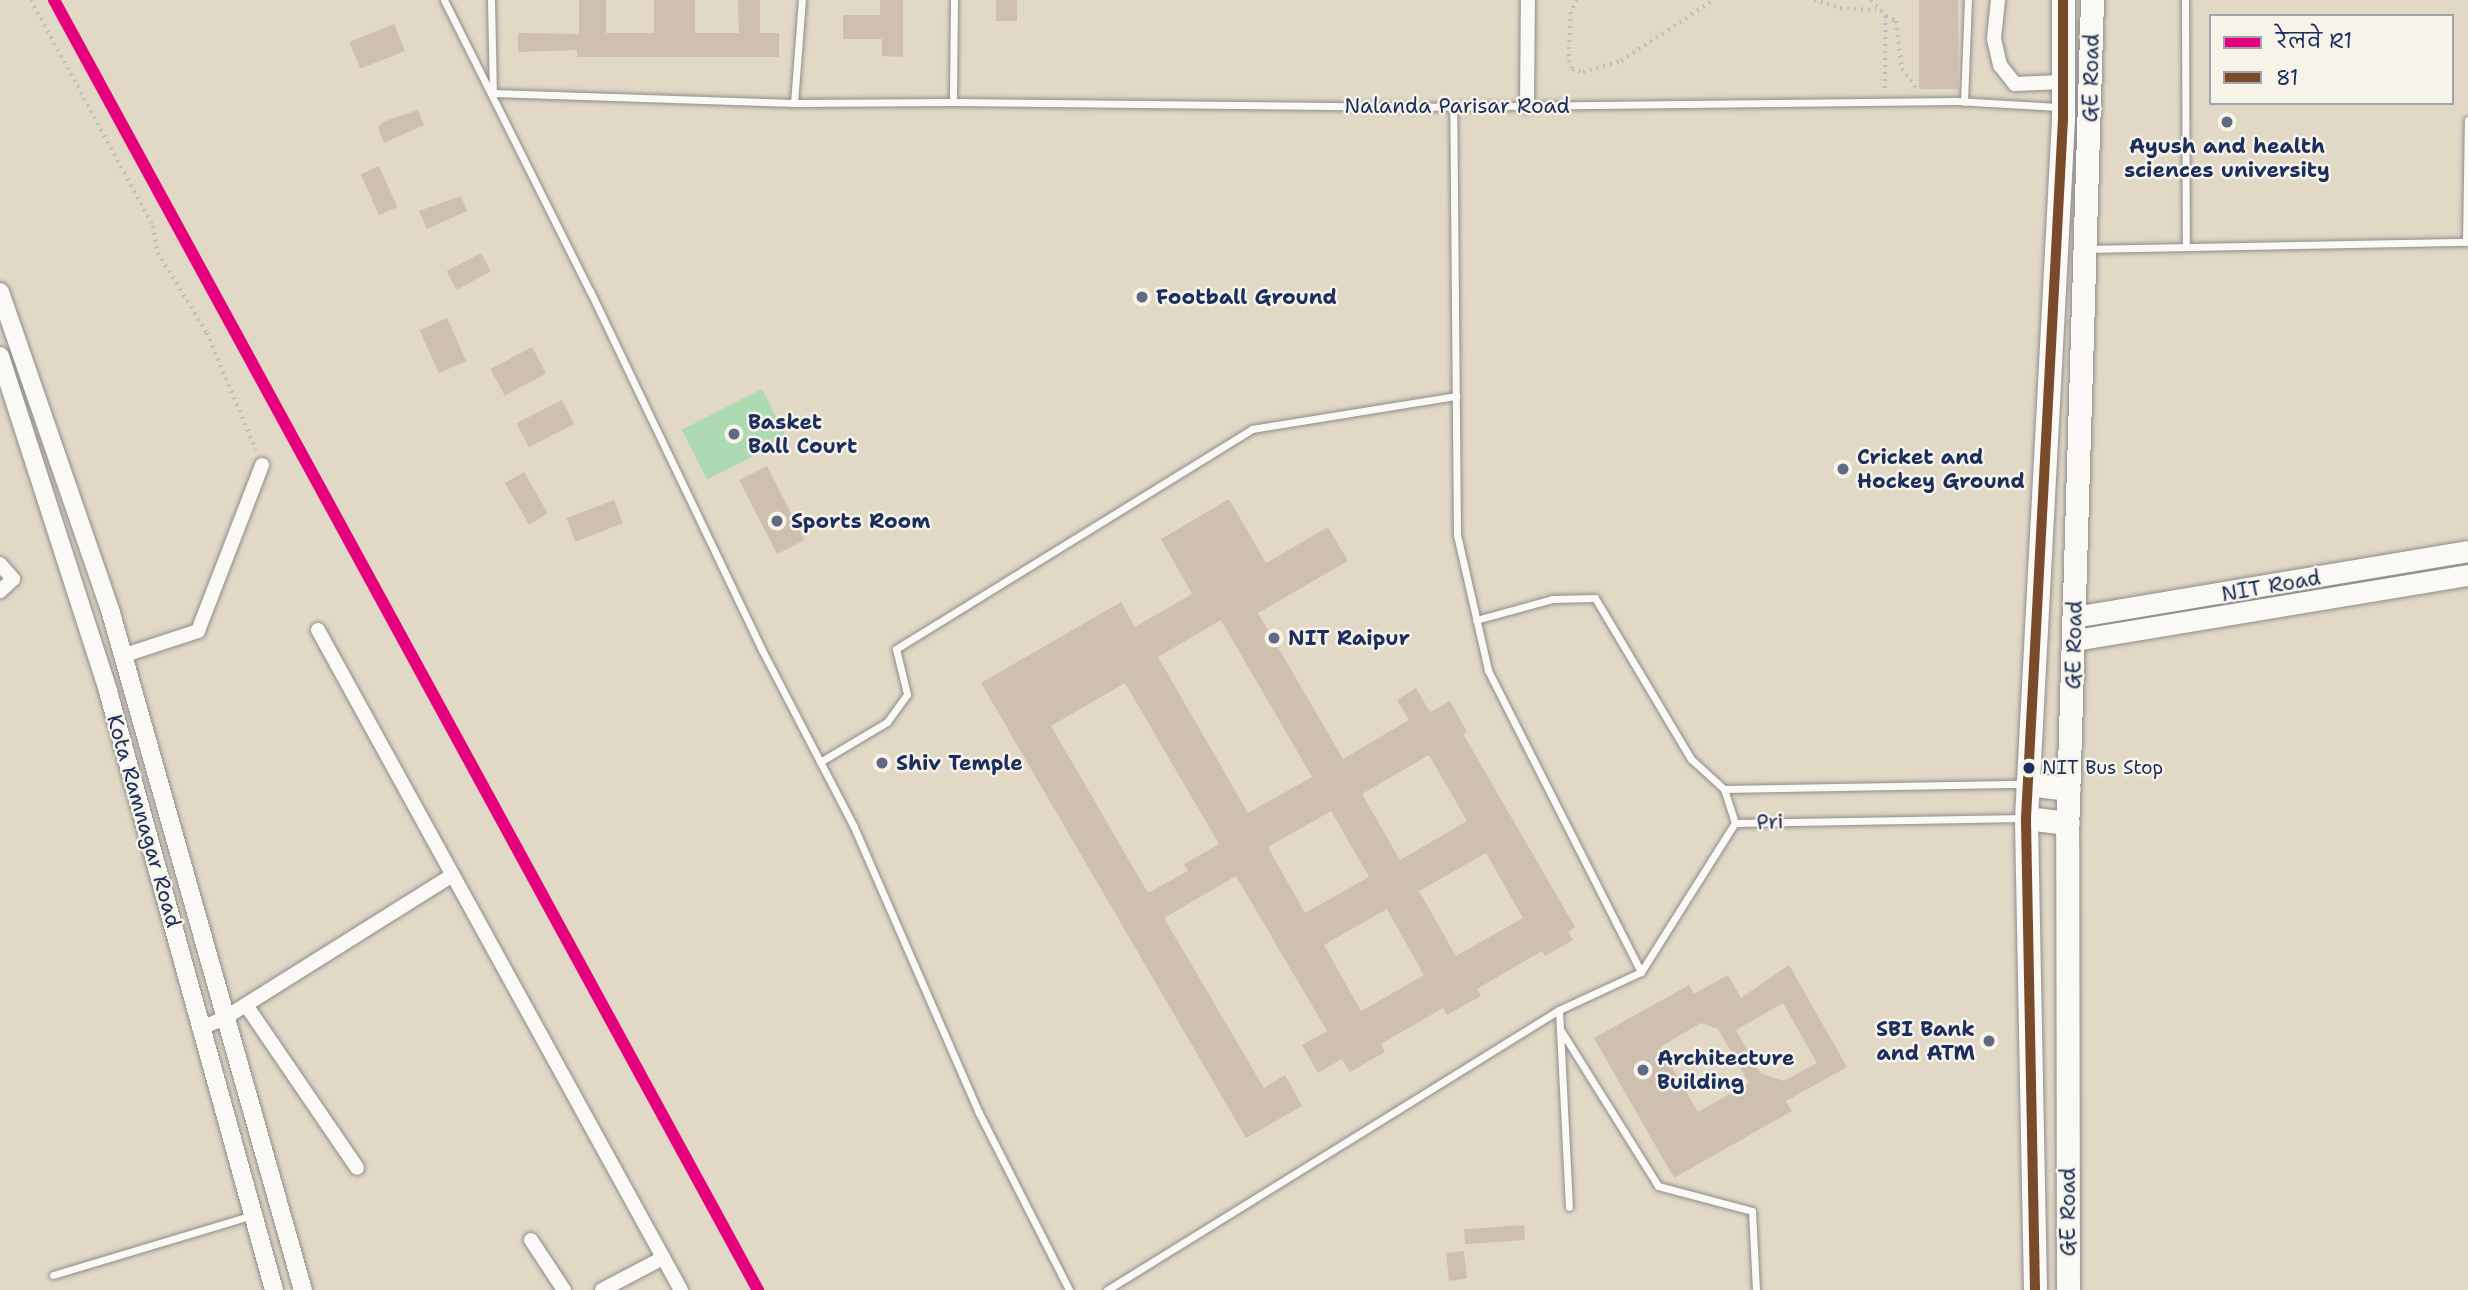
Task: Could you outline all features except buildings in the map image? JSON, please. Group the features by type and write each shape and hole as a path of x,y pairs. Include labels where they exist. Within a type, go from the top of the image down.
{"main road":[{"path":"2035,1290 2026,818 2039,629 2063,82 2063,0"},
{"name":"GE Road","path":"2068,1290 2068,823 2088,249 2092,0"},
{"name":"NIT Road","path":"2074,617 2468,551"},
{"name":"NIT Road","path":"2075,640 2468,575"},
{"path":"2039,629 2074,617"},
{"path":"2039,629 2075,640"},
{"path":"2027,784 2069,789"},
{"path":"2026,818 2068,823"}],"street":[{"path":"1527,106 1528,0"},
{"path":"1997,0 1994,39 2000,65 2015,84 2063,82"},
{"path":"0,292 122,656 223,1020 303,1290"},
{"name":"Kota Ramnagar Road","path":"0,356 108,691 274,1290"},
{"path":"122,656 198,631 262,465"},
{"path":"0,564 13,579 0,591"},
{"path":"318,630 681,1290"},
{"path":"203,1027 223,1020 451,876"},
{"path":"246,1005 357,1168"},
{"path":"531,1240 564,1290"},
{"path":"602,1290 663,1258"}],"lane":[{"path":"443,0 493,93 855,827 979,1113 1069,1290"},
{"path":"491,0 493,93"},
{"path":"794,103 802,0"},
{"path":"953,102 954,0"},
{"path":"1965,102 1968,0"},
{"path":"2185,0 2186,246"},
{"name":"Nalanda Parisar Road","path":"493,93 794,103 1453,107 1965,102 2062,107"},
{"path":"1107,1290 1559,1010 1641,972 1488,670 1457,535 1453,107"},
{"path":"2088,249 2466,242 2468,120"},
{"path":"821,762 887,722 907,694 896,649 1252,429 1456,396"},
{"path":"1476,620 1552,599 1595,598 1691,759 1724,789 1735,823"},
{"path":"1724,789 2027,784"},
{"name":"Pri","path":"1641,972 1735,823 2026,818"},
{"path":"1559,1010 1569,1207"},
{"path":"1560,1029 1658,1186 1752,1211 1756,1290"},
{"path":"54,1275 254,1215"}],"path":[{"path":"31,0 153,226 158,253 207,333 262,465"},
{"path":"1577,0 1571,12 1569,60 1572,69 1583,72 1621,61 1713,0"},
{"path":"1814,0 1840,8 1876,10 1896,21 1902,69 1923,95 1937,102"},
{"path":"1871,0 1876,10"},
{"path":"1885,104 1886,16"}],"green space":[{"name":"Basket Ball Court","path":"762,389 787,439 707,480 682,430"}],"rail line":[{"name":"R1","path":"54,0 758,1290"}],"transit line":[{"name":"81","path":"2035,1290 2026,818 2063,119 2063,0"}],"place":[{"name":"Ayush and health sciences university","path":"2227,122"},
{"name":"Football Ground","path":"1142,297"},
{"name":"Basket Ball Court","path":"734,434"},
{"name":"Cricket and Hockey Ground","path":"1843,469"},
{"name":"Sports Room","path":"777,521"},
{"name":"NIT Raipur","path":"1274,638"},
{"name":"Shiv Temple","path":"882,763"},
{"name":"NIT Bus Stop","path":"2029,768"},
{"name":"SBI Bank and ATM","path":"1989,1041"},
{"name":"Architecture Building","path":"1643,1070"}]}
